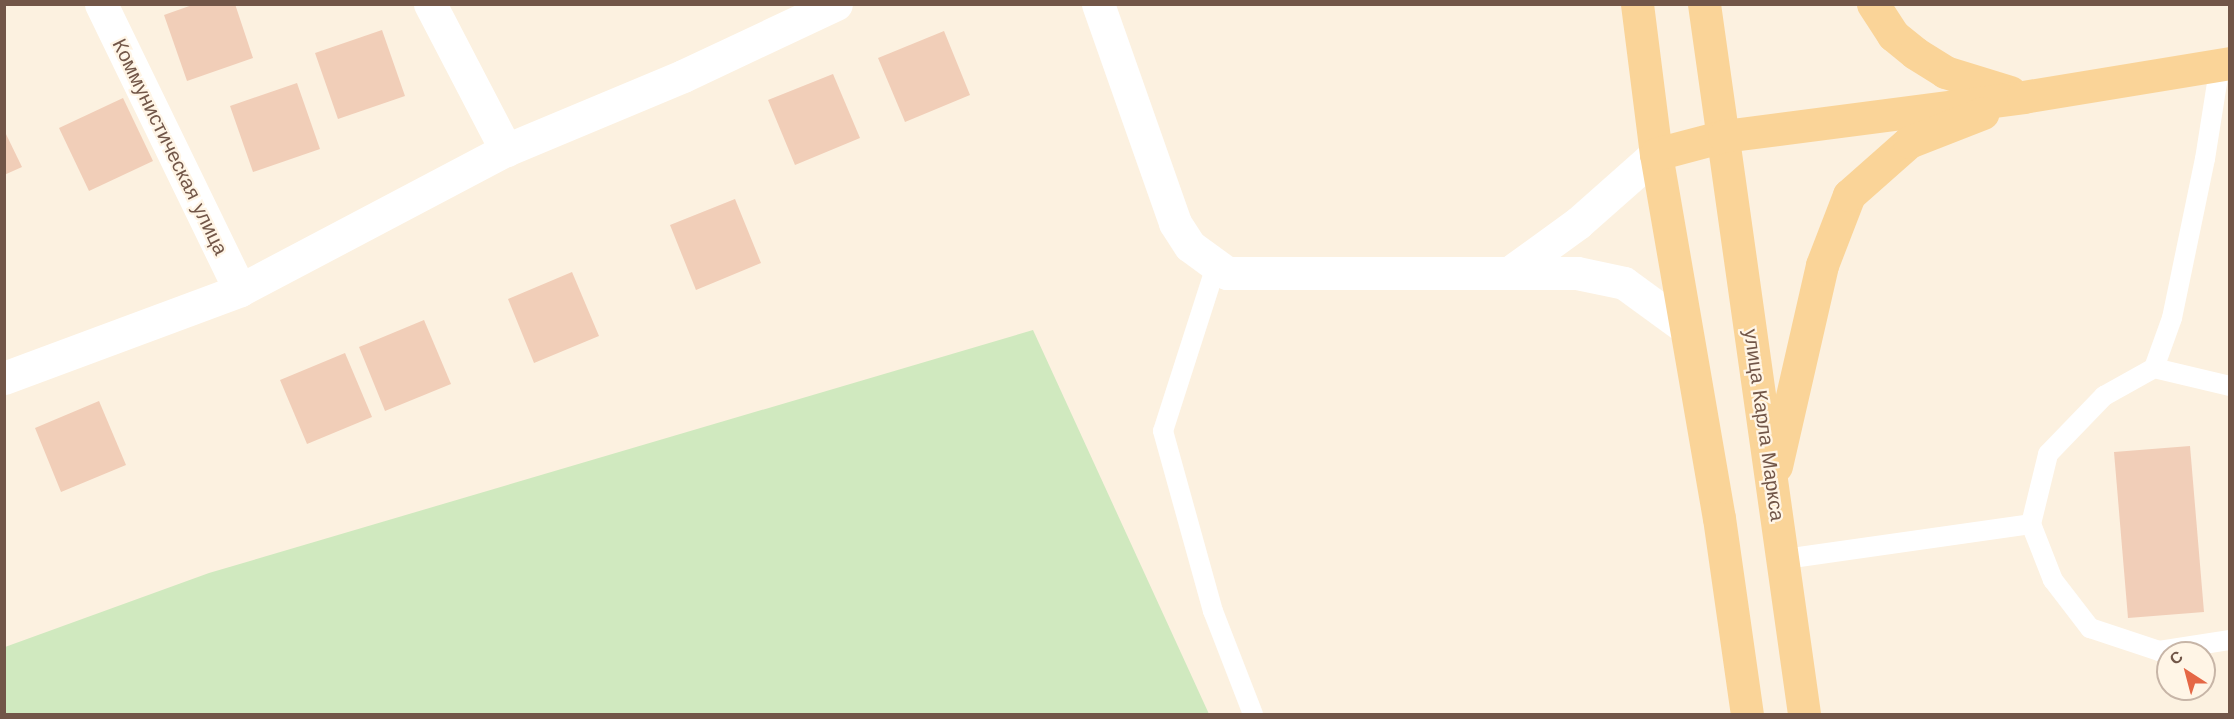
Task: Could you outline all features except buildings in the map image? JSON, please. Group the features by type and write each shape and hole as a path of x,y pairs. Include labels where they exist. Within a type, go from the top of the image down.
{"main road":[{"path":"1637,4 1656,154 1683,326 1719,518 1747,714"},
{"name":"улица Карла Маркса","path":"1704,4 1771,487 1785,559 1804,714"},
{"path":"1873,4 1893,36 1945,72 2024,97"},
{"path":"1656,154 1724,136 2024,97 2224,63"},
{"path":"1771,487 1822,265 1849,195 1909,142 2024,97"}],"street":[{"name":"Коммунистическая улица","path":"101,4 240,290"},
{"path":"430,4 506,150"},
{"path":"4,378 240,290 506,150 683,76 836,4"},
{"path":"1098,4 1175,223 1190,246 1227,273 1577,273 1624,283 1683,326"},
{"path":"1509,273 1578,223 1656,154"}],"lane":[{"path":"2224,63 2172,318 2154,368 2104,396 2048,454 2031,525 2053,580 2090,628 2159,651 2229,640"},
{"path":"1216,266 1163,431 1214,611 1253,714"},
{"path":"2154,368 2229,386"},
{"path":"1785,559 2031,525"}],"green space":[{"path":"1033,330 1209,714 5,714 5,647 209,573"}]}
